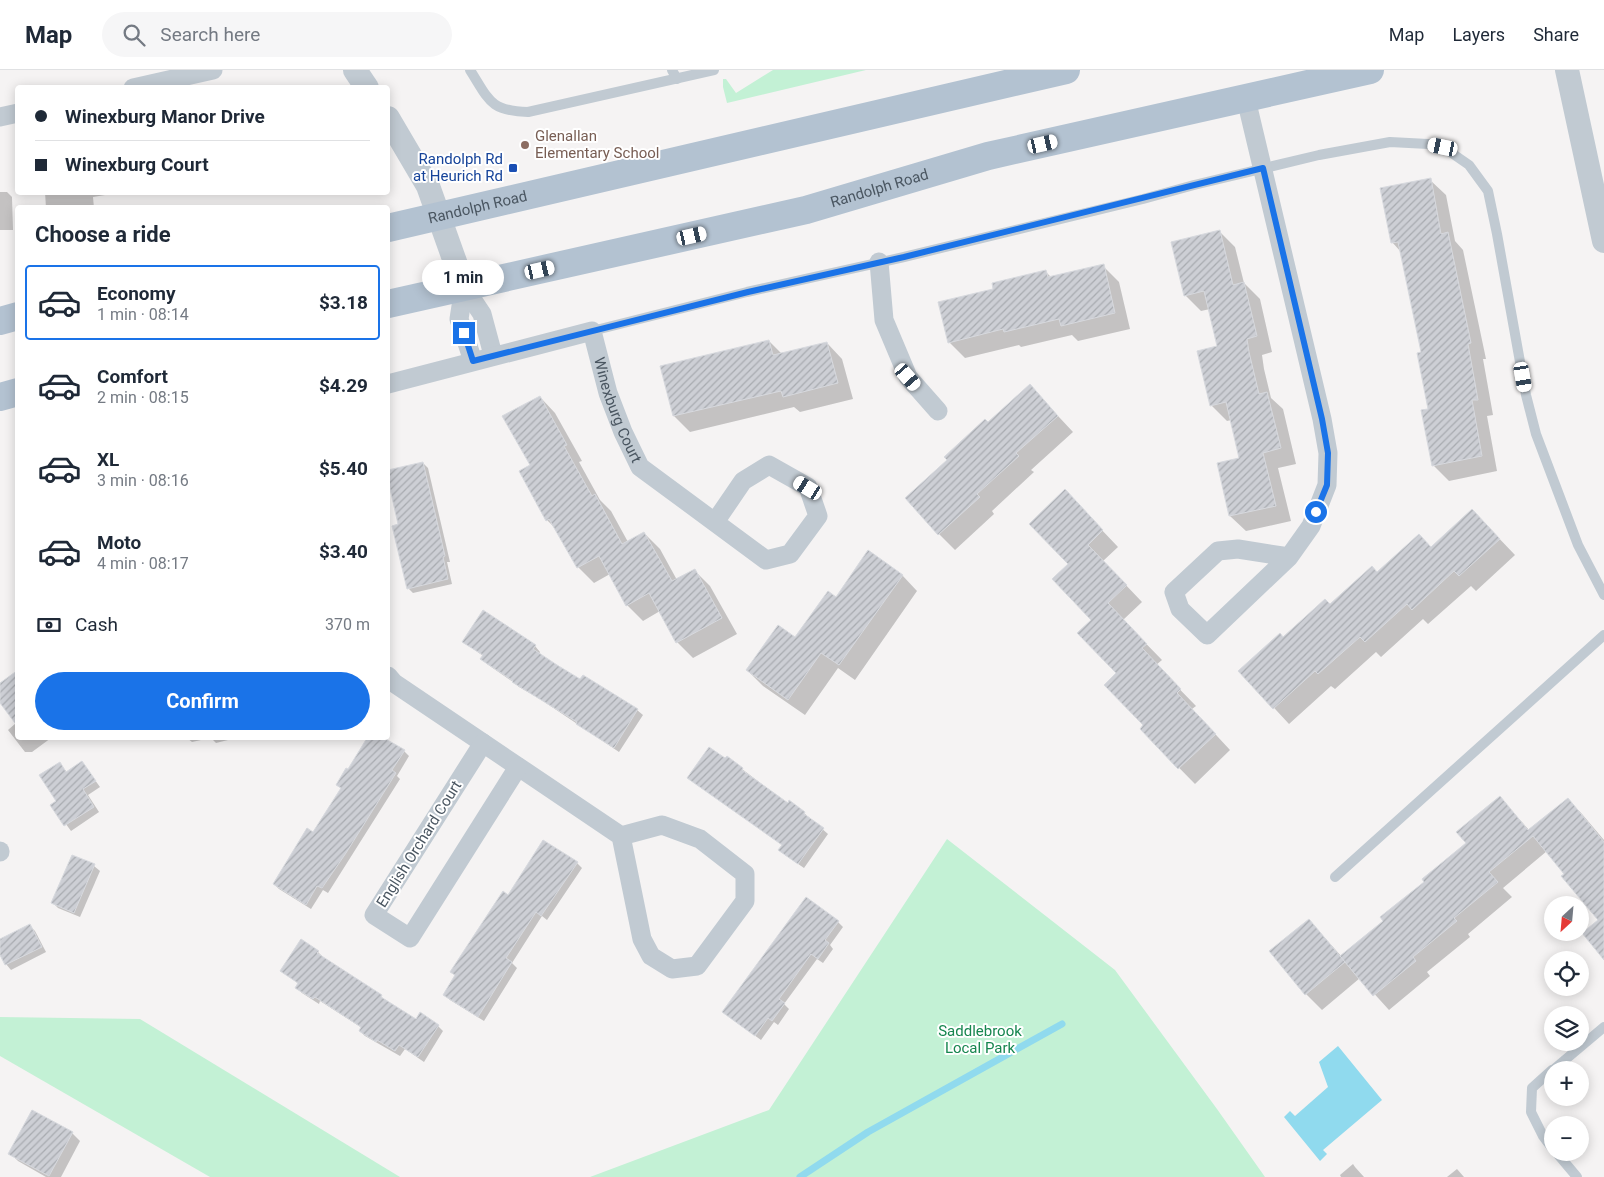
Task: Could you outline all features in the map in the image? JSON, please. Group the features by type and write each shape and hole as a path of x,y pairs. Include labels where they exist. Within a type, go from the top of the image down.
{"main road":[{"name":"Randolph Road","path":"390,228 1066,70"},
{"name":"Randolph Road","path":"390,304 806,210 988,156 1370,70"},
{"path":"0,321 15,317"},
{"path":"0,397 15,393"}],"street":[{"path":"146,85 213,70"},
{"path":"355,70 365,85"},
{"path":"1567,70 1604,241"},
{"path":"1246,99 1322,419 1328,453 1327,485 1311,526 1289,557 1206,635 1180,609 1174,592 1218,551 1238,549 1289,557"},
{"path":"0,117 15,114"},
{"path":"390,121 428,186 464,287 482,314 493,356"},
{"path":"879,262 884,320 908,377 938,411"},
{"path":"464,287 459,319 473,361"},
{"path":"390,383 592,331"},
{"name":"Winexburg Court","path":"592,331 608,393 622,432 640,467 766,560 790,554 818,516 808,488 769,465 743,481 715,522"},
{"path":"390,678 394,683 621,836 642,939 651,956 672,969 697,966 744,901 745,874 700,839 662,825 621,836"},
{"name":"English Orchard Court","path":"482,742 374,915 410,938 518,767"}],"lane":[{"path":"470,70 491,103 510,112 528,112 675,75 714,70"},
{"path":"592,331 748,292 1124,204 1319,154 1390,142 1428,144 1443,147 1469,165 1488,191 1526,395 1536,434 1578,545 1604,595"},
{"path":"1594,575 1604,570"},
{"path":"1335,877 1604,635"},
{"path":"1564,1061 1604,1027"},
{"path":"1544,1078 1532,1088 1531,1112 1544,1137"},
{"path":"1564,1161 1577,1177"}],"green space":[{"path":"773,70 866,70 727,103 723,79 726,79 736,93"},
{"name":"Saddlebrook Local Park","path":"947,839 1115,970 1265,1177 590,1177 769,1110"},
{"path":"0,1017 140,1019 400,1177 210,1177 0,1056"}],"water":[{"path":"1338,1046 1382,1100 1323,1150 1327,1154 1320,1161 1284,1117 1290,1111 1295,1116 1328,1087 1319,1062"}],"building":[{"path":"1431,178 1441,234 1448,232 1471,343 1468,344 1478,400 1472,400 1482,456 1432,466 1421,410 1428,409 1417,353 1421,352 1398,242 1391,243 1380,188"},
{"path":"1220,230 1233,285 1244,282 1257,336 1247,339 1249,352 1259,394 1267,392 1281,448 1263,453 1276,506 1229,516 1217,463 1239,458 1226,402 1210,406 1197,351 1217,346 1204,291 1184,296 1171,242"},
{"path":"1104,264 1115,313 1061,326 1059,319 1004,332 1003,329 948,343 938,302 993,289 992,283 1046,270 1048,277"},
{"path":"769,340 773,355 827,342 838,383 783,397 781,391 673,416 660,366"},
{"path":"1030,384 1058,416 1016,453 1019,456 977,494 980,497 938,535 905,498 947,460 944,457 985,419 988,422"},
{"path":"540,396 567,445 564,446 592,496 595,494 622,544 644,532 672,581 695,569 722,618 676,643 649,593 626,606 599,556 577,568 549,519 546,521 519,471 530,465 502,416"},
{"path":"423,462 445,556 443,557 448,579 407,589 392,526 398,524 390,489 390,470"},
{"path":"1065,489 1103,530 1088,545 1127,585 1108,603 1147,644 1142,648 1181,689 1177,693 1216,734 1178,769 1140,729 1143,725 1104,685 1116,673 1077,633 1091,620 1052,579 1068,564 1029,524"},
{"path":"1472,509 1500,539 1459,576 1454,571 1412,610 1407,604 1365,642 1360,637 1318,674 1315,671 1273,709 1238,671 1280,633 1283,637 1325,599 1330,604 1372,566 1377,572 1419,534 1431,547"},
{"path":"868,550 903,575 839,665 821,653 788,700 746,670 778,625 795,637 828,591 836,597"},
{"path":"483,610 536,645 533,649 557,665 580,679 583,675 638,709 614,748 576,724 577,722 512,682 480,659 483,655 462,642"},
{"path":"15,672 15,723 0,703 0,683"},
{"path":"366,740 388,740 405,750 392,770 396,773 346,853 322,888 317,886 306,905 273,884 307,828 313,832 341,788 336,785 346,768 348,769"},
{"path":"709,747 725,758 727,756 743,768 742,770 788,803 789,800 805,812 804,814 824,828 798,864 778,850 782,845 687,778"},
{"path":"82,761 96,781 83,789 94,807 64,826 50,805 56,801 39,775 60,762 66,772"},
{"path":"1500,796 1528,830 1568,798 1604,842 1604,960 1589,941 1589,927 1598,920 1589,909 1589,896 1578,896 1561,876 1564,874 1533,836 1489,872 1498,882 1454,918 1457,921 1413,957 1416,961 1373,996 1340,956 1383,921 1380,917 1424,882 1422,879 1466,843 1456,832"},
{"path":"543,840 578,862 541,916 536,912 506,958 512,962 478,1017 443,995 455,975 450,972 503,891 508,895"},
{"path":"72,855 95,864 74,913 51,903"},
{"path":"806,897 839,921 825,940 829,943 818,959 811,954 779,999 785,1003 772,1021 768,1018 755,1036 722,1012"},
{"path":"1309,919 1345,962 1305,995 1269,951"},
{"path":"30,924 42,947 5,965 0,955 0,939"},
{"path":"301,939 319,951 317,953 416,1019 420,1012 439,1025 418,1057 399,1045 395,1051 377,1040 376,1042 359,1031 361,1027 315,997 313,999 295,988 298,983 280,971"},
{"path":"32,1110 73,1132 49,1176 8,1154"}],"waterway":[{"path":"800,1177 868,1132 1062,1024"}],"place":[{"name":"Glenallan Elementary School","path":"525,145"},
{"name":"Randolph Rd at Heurich Rd","path":"513,168"}],"route":[{"path":"464,333 473,361 748,292 904,257 1263,168 1322,419 1328,453 1327,485 1316,512"}]}
